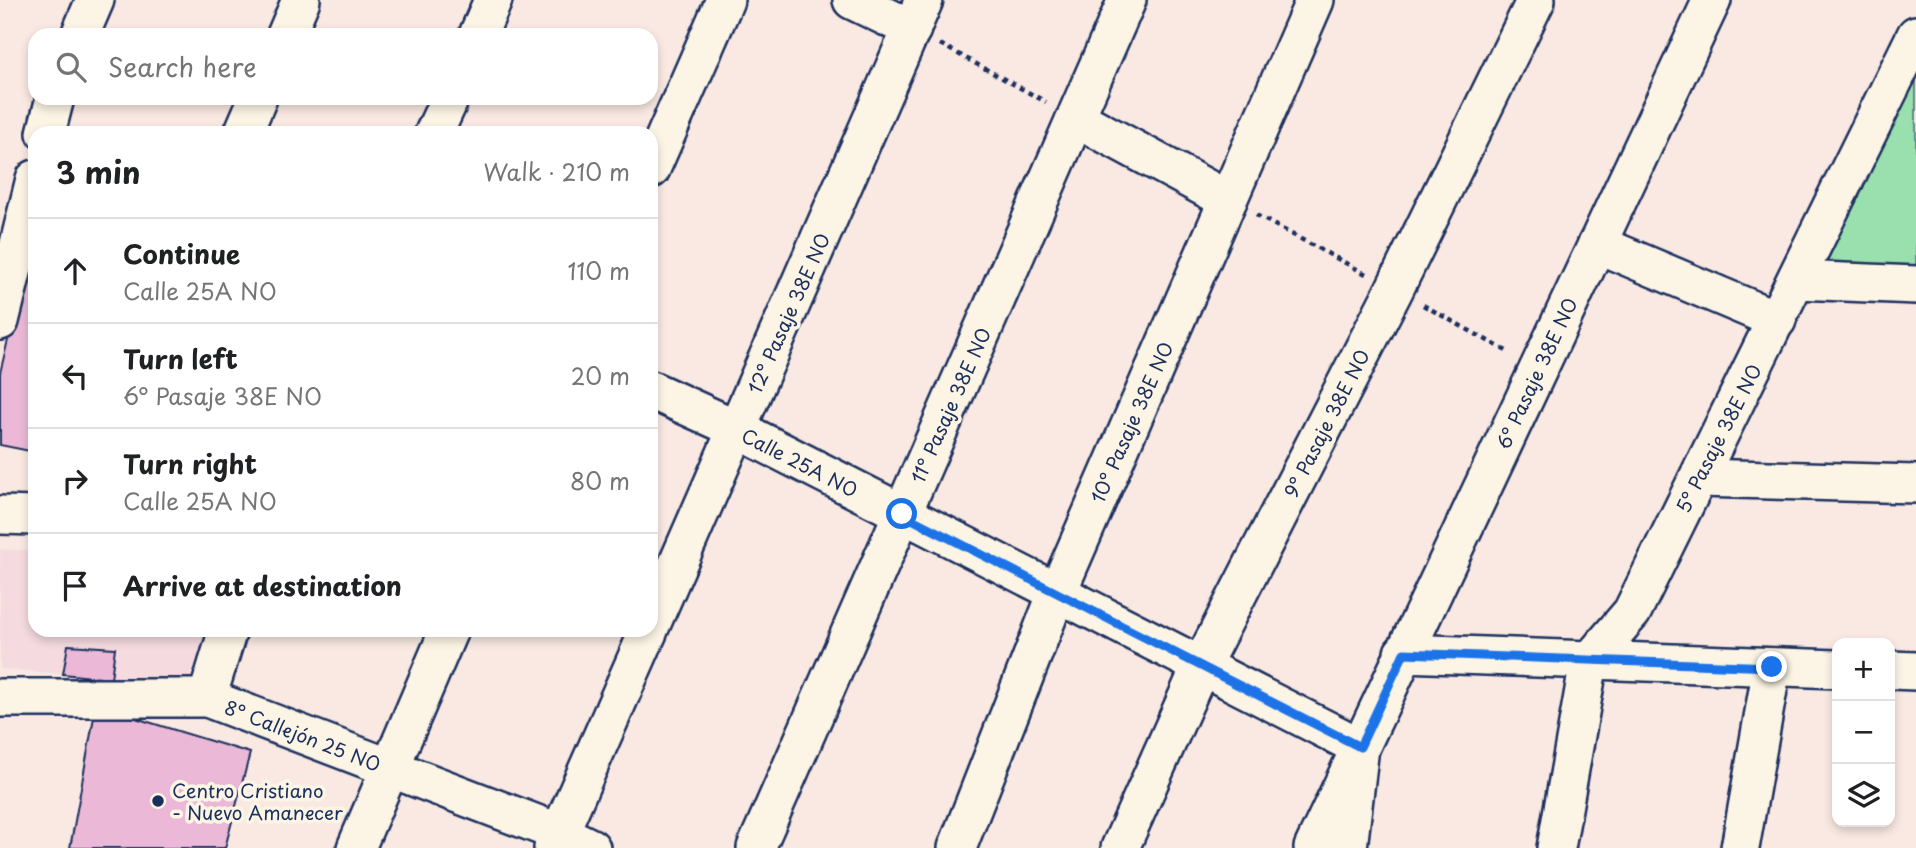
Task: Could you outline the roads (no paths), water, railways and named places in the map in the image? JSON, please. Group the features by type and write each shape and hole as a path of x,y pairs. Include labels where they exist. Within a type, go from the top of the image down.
{"street":[{"path":"83,28 95,0"},
{"path":"289,28 301,0"},
{"path":"481,28 493,0"},
{"path":"658,153 725,0"},
{"path":"852,0 918,14"},
{"name":"11° Pasaje 38E NO","path":"756,848 1127,0"},
{"name":"10° Pasaje 38E NO","path":"957,848 1057,593 1315,0"},
{"name":"9° Pasaje 38E NO","path":"1120,848 1201,666 1394,290 1536,0"},
{"name":"6° Pasaje 38E NO","path":"1313,848 1712,0"},
{"name":"12° Pasaje 38E NO","path":"658,609 918,14"},
{"name":"5° Pasaje 38E NO","path":"1589,662 1632,612 1916,35"},
{"path":"49,126 53,105"},
{"path":"246,126 255,105"},
{"path":"437,126 447,105"},
{"path":"1076,118 1228,200"},
{"path":"0,321 28,208"},
{"path":"1597,244 1777,320"},
{"path":"1797,280 1916,285"},
{"name":"Calle 25A NO","path":"658,393 737,429 1360,747"},
{"path":"1699,478 1916,484"},
{"path":"0,515 28,516"},
{"path":"207,698 226,637"},
{"path":"356,848 388,767 446,637"},
{"path":"568,843 646,637"},
{"path":"1404,653 1589,662 1832,669"},
{"path":"1556,848 1589,662"},
{"path":"1740,848 1772,667"},
{"path":"1895,670 1916,671"},
{"name":"8° Callejón 25 NO","path":"0,698 207,698 388,767 568,843"},
{"name":"6° Pasaje 38E NO","path":"1348,848 1360,747"}],"place":[{"name":"Centro Cristiano - Nuevo Amanecer","path":"158,801"}]}
